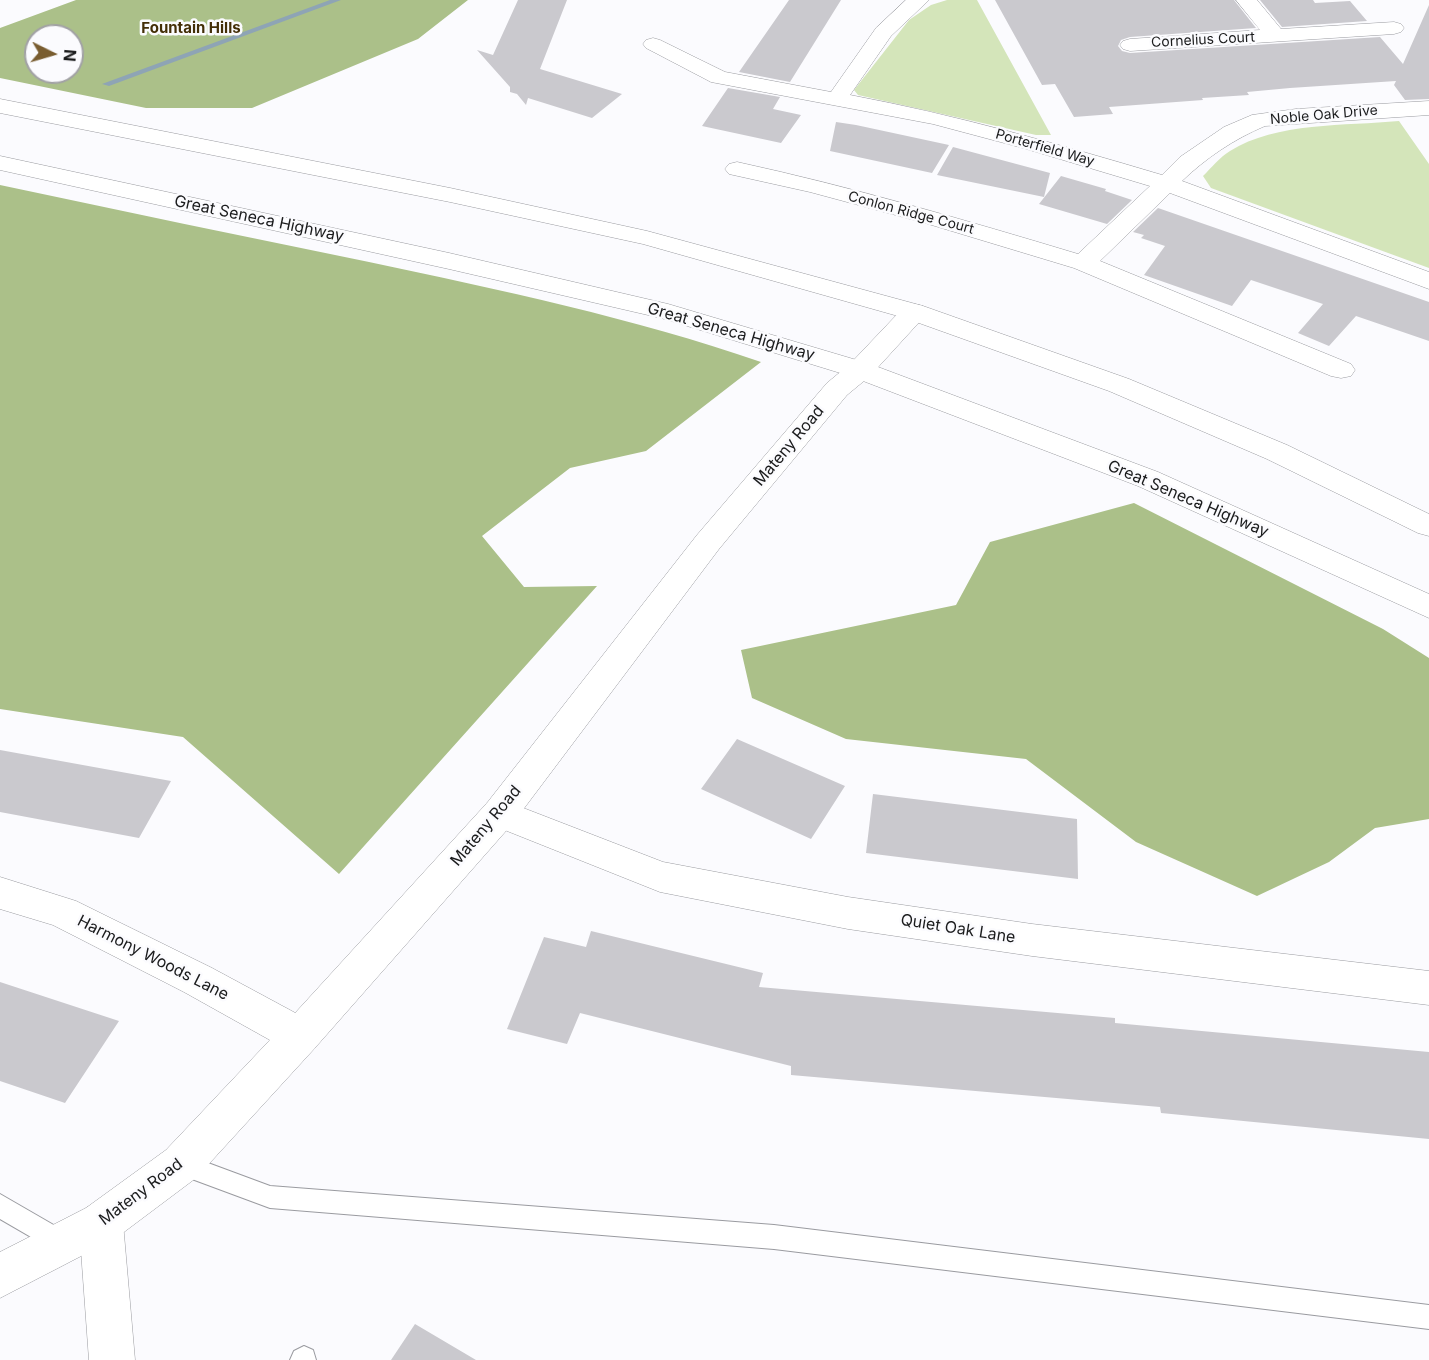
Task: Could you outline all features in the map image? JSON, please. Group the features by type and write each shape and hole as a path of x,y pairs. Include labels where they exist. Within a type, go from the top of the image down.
{"street":[{"path":"837,99 869,51 896,18 918,0"},
{"name":"Cornelius Court","path":"1246,0 1276,36"},
{"name":"Cornelius Court","path":"1130,45 1394,28"},
{"name":"Porterfield Way","path":"653,44 719,77 945,120 1040,145 1166,183 1429,281"},
{"path":"0,106 450,195 647,238 914,312 1119,384 1277,452 1429,526"},
{"name":"Noble Oak Drive","path":"1166,183 1188,162 1232,132 1260,120 1429,108"},
{"name":"Great Seneca Highway","path":"0,163 449,261 668,312 860,370 1148,479 1429,607"},
{"name":"Conlon Ridge Court","path":"737,169 814,186 934,218 1083,262 1341,370"},
{"path":"1083,262 1166,183"},
{"name":"Mateny Road","path":"0,1276 101,1223 181,1164 300,1036 500,813 708,542 837,389 860,370 914,312"},
{"name":"Quiet Oak Lane","path":"500,813 660,877 848,913 1032,940 1429,988"},
{"name":"Harmony Woods Lane","path":"0,893 63,912 198,980 300,1036"},
{"path":"101,1223 112,1360"}],"lane":[{"path":"181,1164 270,1197 774,1238 1429,1317"},
{"path":"0,1206 63,1244"}],"green space":[{"path":"76,0 468,0 418,39 252,108 146,108 29,84 84,84 84,24 24,24 24,83 0,78 0,28"},
{"path":"947,0 977,0 1051,135 1036,135 858,95 854,90 909,20 931,5"},
{"path":"1399,121 1429,164 1429,268 1211,188 1203,176 1230,151 1268,135 1312,127"},
{"path":"0,185 517,294 616,318 761,362 646,451 570,468 482,536 524,587 597,586 339,874 183,737 0,709"},
{"path":"1134,503 1383,629 1429,658 1429,819 1375,828 1329,862 1257,896 1136,842 1026,759 846,739 752,698 741,650 956,605 990,542"}],"building":[{"path":"518,0 567,0 540,69 622,94 592,118 528,98 526,105 517,94 510,92 510,87 477,50 493,55"},
{"path":"789,0 841,0 790,82 739,72"},
{"path":"995,0 1234,0 1256,28 1130,37 1121,40 1118,46 1122,51 1130,53 1380,37 1403,64 1429,5 1429,99 1405,100 1394,85 1396,81 1290,88 1247,92 1249,95 1202,98 1203,100 1109,107 1113,114 1074,117 1055,84 1042,85"},
{"path":"1260,0 1313,0 1315,3 1350,1 1367,21 1282,27"},
{"path":"728,88 780,97 773,109 801,115 781,143 702,126"},
{"path":"836,122 949,145 932,173 830,151"},
{"path":"953,147 1050,173 1044,197 937,175"},
{"path":"1061,176 1106,189 1105,191 1132,200 1107,224 1039,204"},
{"path":"1158,208 1429,302 1429,341 1356,316 1329,346 1298,333 1323,304 1251,280 1232,306 1144,275 1165,246 1141,238 1144,235 1133,232"},
{"path":"737,739 845,786 811,839 701,789"},
{"path":"0,750 171,781 139,838 0,812"},
{"path":"873,794 1077,819 1078,879 866,853"},
{"path":"591,931 763,973 759,987 1115,1018 1115,1023 1429,1052 1429,1139 1161,1113 1160,1107 791,1075 791,1066 580,1013 567,1044 507,1029 544,937 586,947"},
{"path":"0,982 119,1021 65,1103 0,1081"},
{"path":"415,1324 476,1360 391,1360"}],"waterway":[{"path":"106,84 337,0"}],"district":[{"name":"Fountain Hills","path":"191,28"}]}
